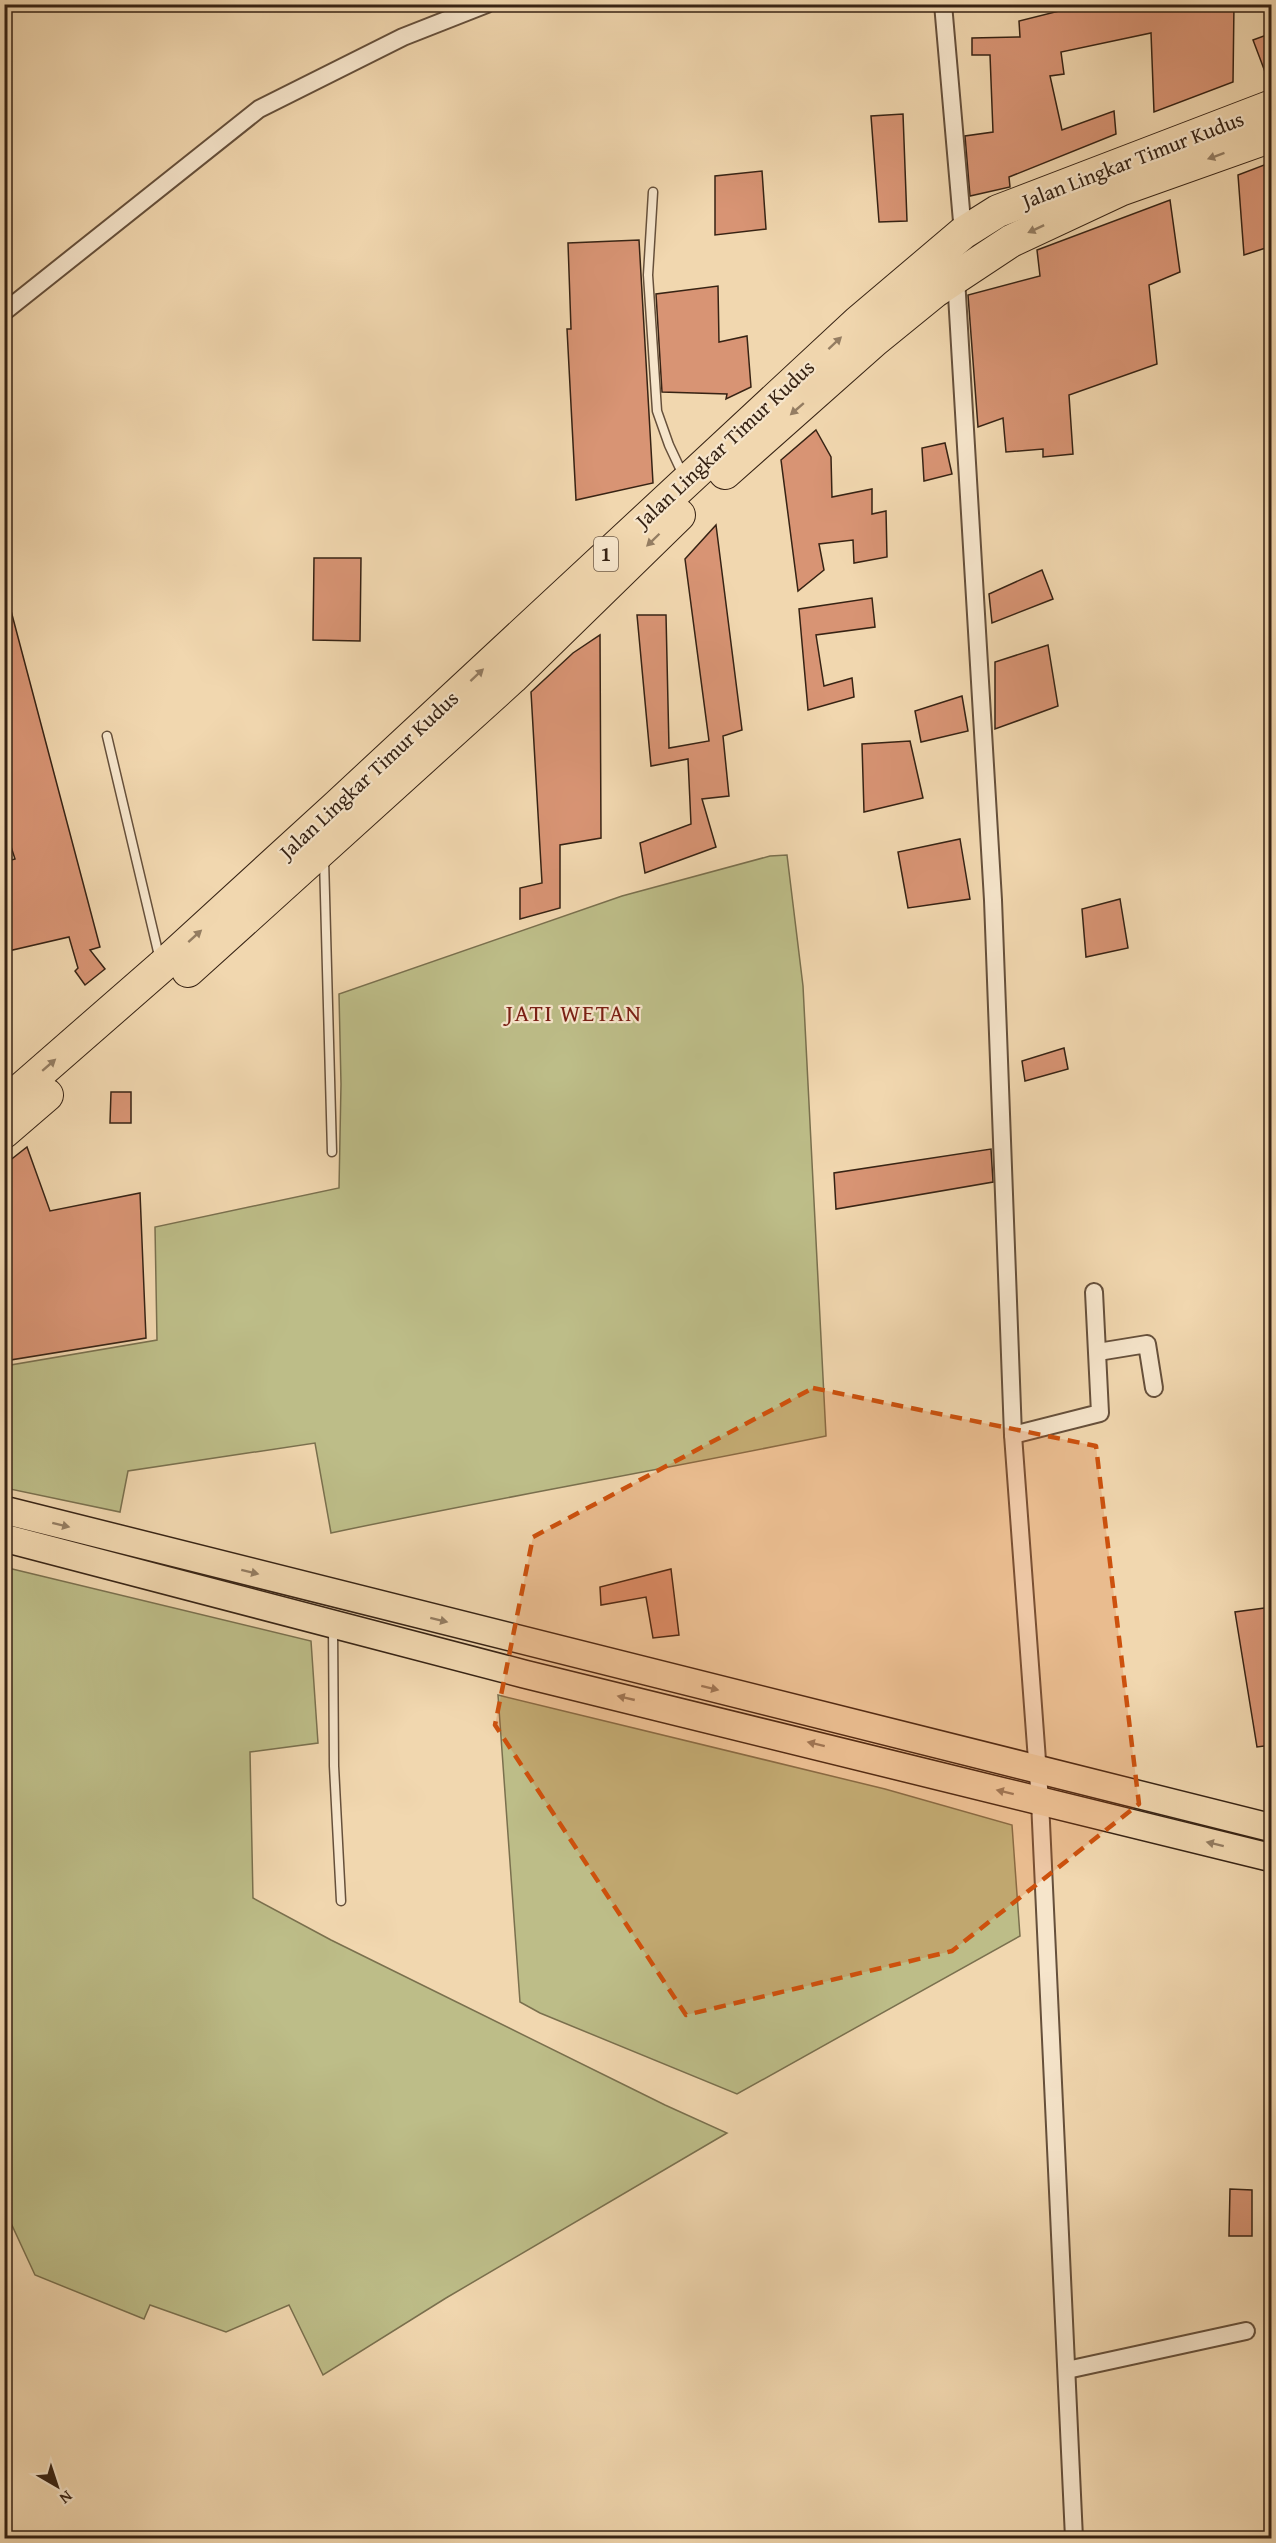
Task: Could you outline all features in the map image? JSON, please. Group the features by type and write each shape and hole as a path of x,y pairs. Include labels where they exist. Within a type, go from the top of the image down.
{"highway":[{"name":"Jalan Lingkar Timur Kudus","path":"4,1104 162,966 858,322 963,233 998,211 1272,106"},
{"name":"Jalan Lingkar Timur Kudus","path":"4,1132 324,850 512,678 699,495 875,340 956,278 1011,241 1120,190 1272,136"}],"main road":[{"path":"4,1510 1272,1828"},
{"path":"4,1538 524,1674 1272,1858"}],"street":[{"path":"4,312 259,109 404,37 487,4"},
{"path":"942,4 963,233"},
{"path":"956,278 993,900 1013,1435 1040,1801 1074,2538"},
{"path":"1013,1435 1100,1413 1094,1292"},
{"path":"1098,1352 1147,1344 1154,1388"},
{"path":"1066,2370 1246,2331"}],"lane":[{"path":"653,192 648,275 657,411 669,445 686,480"},
{"path":"106,736 162,966"},
{"path":"324,850 332,1152"},
{"path":"333,1624 334,1766 341,1901"}],"highlighted area":[{"path":"813,1388 1096,1446 1139,1804 952,1951 686,2015 495,1725 533,1537"}],"green space":[{"path":"787,855 803,986 826,1436 331,1533 315,1443 128,1471 120,1512 5,1488 5,1366 157,1340 155,1227 339,1188 341,1084 339,994 622,896 770,856"},
{"path":"4,1567 311,1641 318,1743 250,1752 253,1898 331,1940 665,2105 727,2133 446,2298 323,2375 289,2305 226,2332 150,2305 144,2319 35,2275 4,2208"},
{"path":"498,1695 885,1789 1012,1825 1020,1936 737,2094 540,2013 520,2002"}],"building":[{"path":"1087,4 1234,4 1233,82 1154,112 1151,33 1061,52 1064,74 1050,76 1062,130 1114,111 1116,134 1009,177 1010,187 970,196 965,136 993,132 990,55 972,55 972,38 1020,37 1019,21"},
{"path":"1272,33 1272,85 1270,85 1253,40"},
{"path":"903,114 907,221 879,222 871,116"},
{"path":"1272,162 1272,246 1244,255 1238,175"},
{"path":"762,171 766,229 715,235 715,176"},
{"path":"1170,200 1180,272 1149,285 1157,364 1069,395 1073,454 1043,457 1043,449 1006,452 1003,418 978,427 968,295 1040,276 1037,250"},
{"path":"639,240 653,483 576,500 567,329 571,329 568,243"},
{"path":"718,286 719,342 747,336 751,387 726,399 727,394 662,392 656,294"},
{"path":"816,430 831,457 832,497 872,489 872,514 886,511 887,557 854,563 853,540 819,544 824,570 798,591 781,460"},
{"path":"945,443 952,474 924,481 922,448"},
{"path":"716,525 742,730 723,736 729,796 702,799 716,847 645,873 640,843 691,824 688,759 651,766 637,615 666,615 669,748 709,741 685,559"},
{"path":"314,558 361,558 360,641 313,640"},
{"path":"1042,570 1053,599 992,623 989,594"},
{"path":"872,598 875,627 816,635 824,686 852,678 854,697 808,710 799,609"},
{"path":"10,607 100,947 90,950 105,969 85,985 75,971 78,968 69,937 4,952 4,862 15,859 4,825 4,608"},
{"path":"600,635 601,838 560,845 560,908 520,919 520,888 542,883 531,692 573,653"},
{"path":"1048,645 1058,706 995,729 995,662"},
{"path":"962,696 968,731 921,742 915,711"},
{"path":"910,741 923,798 864,812 862,744"},
{"path":"960,839 970,899 908,908 898,852"},
{"path":"1120,899 1128,948 1086,957 1082,909"},
{"path":"1064,1048 1068,1069 1025,1081 1022,1061"},
{"path":"111,1092 131,1092 131,1123 110,1123"},
{"path":"27,1147 50,1211 140,1193 146,1338 4,1361 4,1165"},
{"path":"991,1149 993,1182 836,1209 834,1173"},
{"path":"671,1569 679,1635 653,1638 646,1597 601,1605 600,1587"},
{"path":"1272,1607 1272,1745 1257,1747 1235,1612"},
{"path":"1230,2189 1252,2190 1252,2236 1229,2236"}],"district":[{"name":"JATI WETAN","path":"574,1013"}]}
